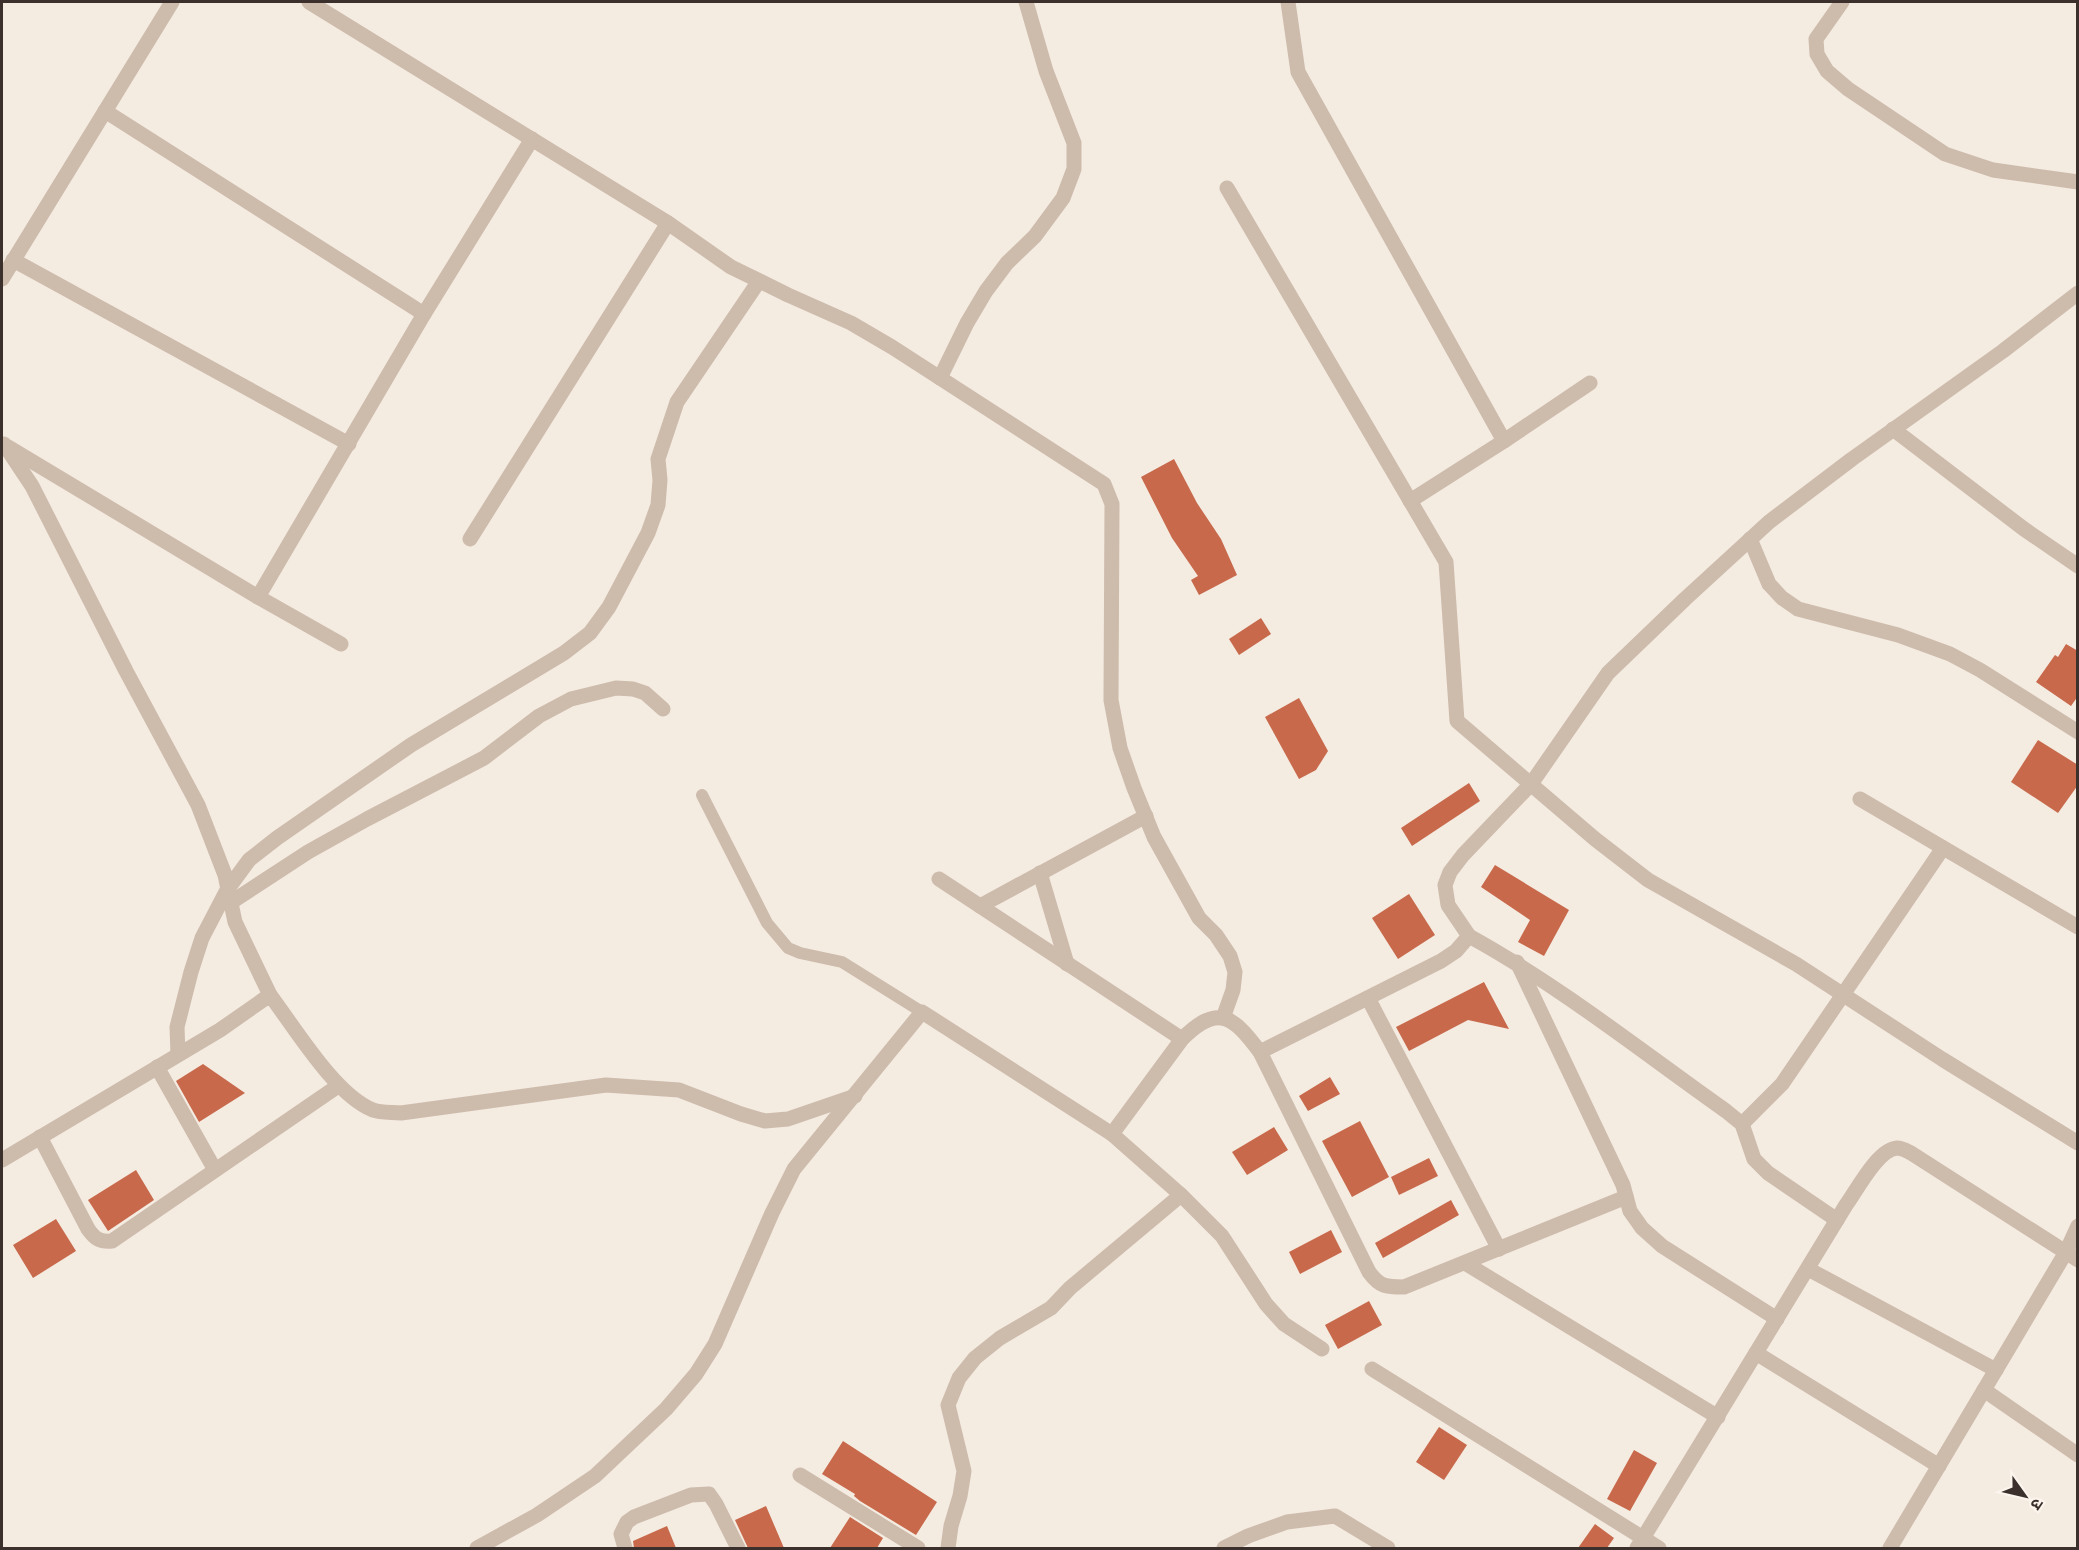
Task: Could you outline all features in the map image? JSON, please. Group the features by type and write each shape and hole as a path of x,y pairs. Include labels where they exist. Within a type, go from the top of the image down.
{"street":[{"path":"2,279 172,2"},
{"path":"309,2 668,223 731,267 851,323 1104,484 1112,504 1111,700 1120,748 1154,837 1199,918 1230,956 1235,972 1233,990 1222,1018"},
{"path":"940,378 986,291 1007,263 1035,236 1063,198 1074,168 1074,143 1046,71 1026,2"},
{"path":"1288,2 1298,72 1504,441"},
{"path":"1842,2 1816,39 1817,54 1827,71 1848,89 1945,154 1993,170 2078,182"},
{"path":"105,111 424,314"},
{"path":"258,597 424,314 532,139"},
{"path":"1227,188 1446,562 1457,721 1595,839 1648,880 1796,964 1942,1059 2078,1143"},
{"path":"470,539 668,223"},
{"path":"14,260 349,444"},
{"path":"178,1054 177,1027 202,938 249,860 411,745 564,653 590,633 609,607 648,532 658,505 660,480 658,459 666,429 677,402 759,281"},
{"path":"1837,1220 1768,1173 1754,1159 1742,1124 1615,1029 1516,962 1469,936 1448,905 1445,885 1450,872 1463,855 1531,784 1608,673 1685,599 1778,515 2003,351 2078,293"},
{"path":"1410,501 1590,383"},
{"path":"1893,429 2024,529 2078,566"},
{"path":"3,444 32,486 126,671 198,805 225,875 235,922 270,995 338,1086 353,1098 374,1110 401,1113 606,1085 679,1089 731,1111 765,1121 788,1119 855,1096"},
{"path":"3,444 258,597 341,644"},
{"path":"1750,539 1769,584 1782,598 1798,609 1898,636 1950,654 1980,670 2078,732"},
{"path":"229,896 367,819 484,758 539,716 571,699 616,688 633,689 645,693 663,709"},
{"path":"1860,799 2078,927"},
{"path":"980,906 1146,816"},
{"path":"1742,1124 1782,1084 1943,848"},
{"path":"1040,873 1067,964"},
{"path":"939,879 1182,1039"},
{"path":"1260,1052 1441,961 1456,951 1469,936"},
{"path":"1516,962 1623,1185 1630,1211 1642,1228 1662,1246 1777,1318"},
{"path":"2,1160 220,1030 270,995"},
{"path":"1368,998 1499,1249"},
{"path":"477,1548 537,1515 595,1476 666,1409 696,1374 715,1344 772,1213 794,1169 922,1012 1112,1134 1181,1195 1222,1236 1266,1304 1284,1324 1322,1349"},
{"path":"1112,1134 1182,1039 1210,1017 1222,1018 1233,1022 1260,1052 1369,1272 1377,1283 1389,1287 1404,1287 1626,1197"},
{"path":"157,1067 215,1170"},
{"path":"40,1137 94,1238 103,1242 112,1241 338,1086"},
{"path":"1640,1543 1837,1220 1876,1161 1887,1152 1898,1148 1923,1159 2072,1256"},
{"path":"948,1548 964,1471 948,1405 959,1378 975,1358 1000,1338 1051,1308 1070,1288 1181,1195"},
{"path":"1890,1548 1996,1370 2072,1256 2078,1226"},
{"path":"1465,1263 1718,1417"},
{"path":"1808,1269 1996,1370"},
{"path":"1756,1353 1939,1466"},
{"path":"1372,1369 1640,1543 1659,1548"},
{"path":"1984,1390 2078,1455"},
{"path":"800,1474 918,1548"},
{"path":"625,1548 621,1534 627,1522 634,1517 699,1493 709,1494 738,1548"},
{"path":"1224,1548 1248,1536 1287,1522 1335,1516 1388,1548"}],"lane":[{"path":"702,795 767,923 788,948 800,953 842,962 922,1012"}],"building":[{"path":"1174,459 1197,503 1221,539 1237,575 1199,595 1191,580 1198,576 1172,538 1141,477"},
{"path":"1261,618 1271,634 1239,655 1229,639"},
{"path":"2066,644 2078,651 2078,696 2071,706 2036,682 2055,655 2058,657"},
{"path":"1299,698 1328,751 1316,770 1299,779 1265,717"},
{"path":"2038,740 2078,765 2078,785 2058,813 2011,782"},
{"path":"1469,783 1480,801 1412,846 1401,828"},
{"path":"1495,865 1569,910 1544,956 1518,942 1530,920 1481,887"},
{"path":"1409,894 1435,935 1398,959 1372,918"},
{"path":"1484,982 1509,1029 1468,1020 1409,1051 1396,1027"},
{"path":"203,1064 245,1093 199,1122 176,1081"},
{"path":"1330,1077 1340,1094 1308,1111 1299,1096"},
{"path":"1360,1121 1389,1177 1352,1197 1322,1141"},
{"path":"1274,1127 1288,1150 1247,1175 1232,1152"},
{"path":"1429,1158 1438,1176 1399,1195 1391,1177"},
{"path":"136,1170 154,1200 108,1231 88,1200"},
{"path":"1451,1200 1459,1215 1383,1258 1375,1243"},
{"path":"56,1219 76,1251 33,1278 13,1245"},
{"path":"1331,1230 1342,1252 1300,1274 1289,1252"},
{"path":"1369,1301 1382,1325 1338,1349 1325,1325"},
{"path":"1439,1427 1467,1445 1444,1480 1416,1462"},
{"path":"843,1441 937,1502 916,1535 860,1501 854,1496 855,1494 822,1474"},
{"path":"1634,1450 1657,1463 1630,1511 1607,1499"},
{"path":"766,1506 784,1548 748,1548 735,1520"},
{"path":"850,1517 883,1538 877,1548 830,1548"},
{"path":"1595,1524 1614,1538 1607,1548 1578,1548"},
{"path":"667,1526 676,1548 634,1548 633,1541"}]}
